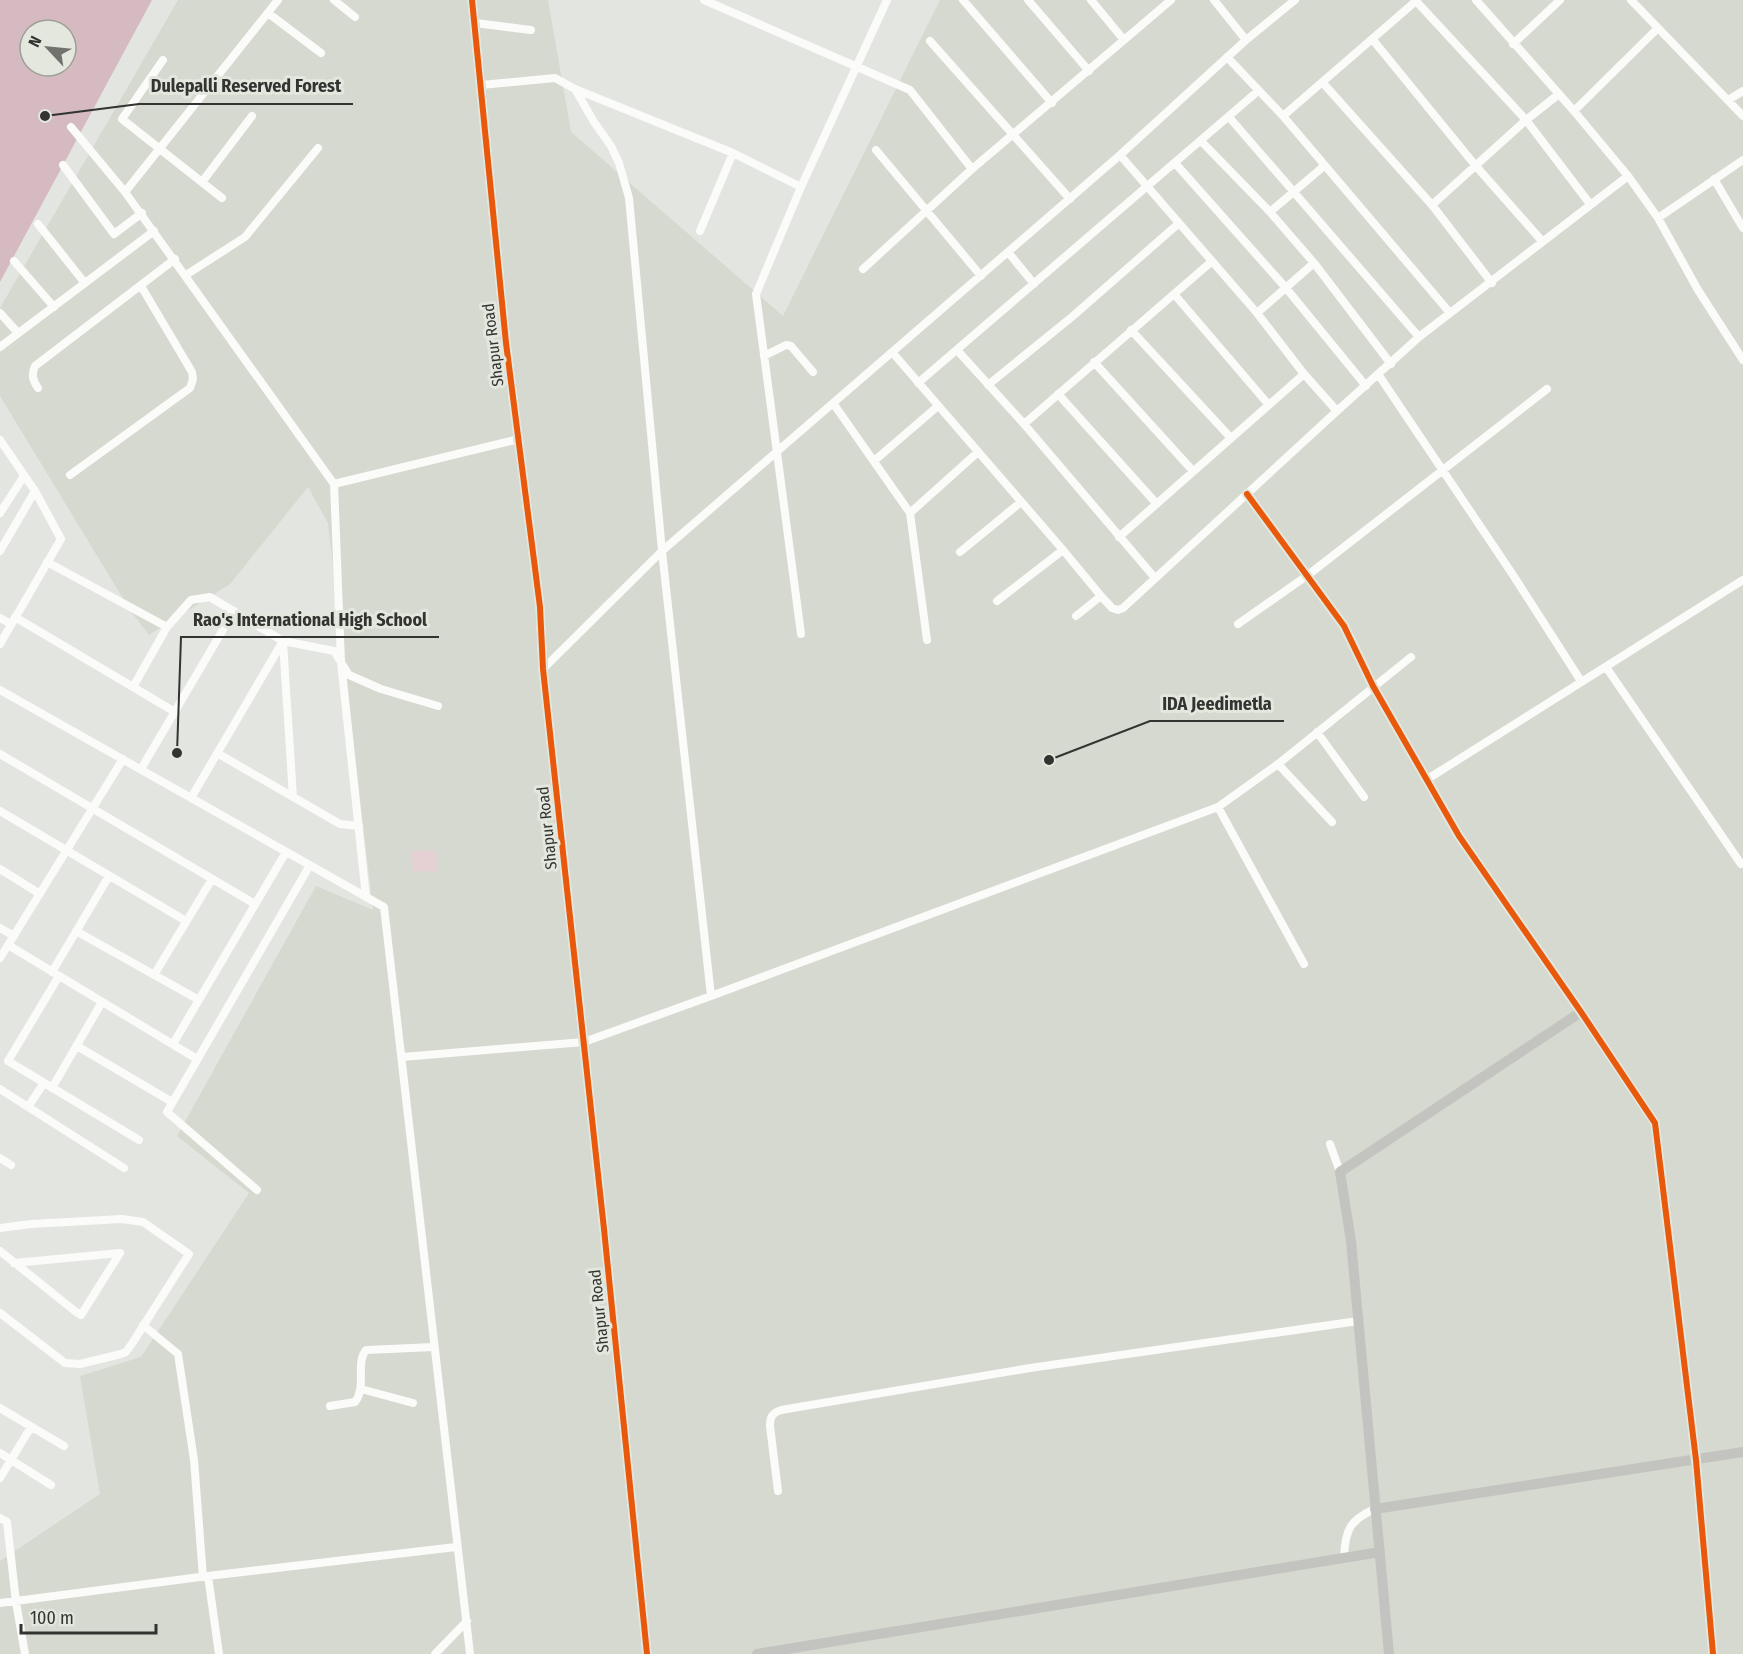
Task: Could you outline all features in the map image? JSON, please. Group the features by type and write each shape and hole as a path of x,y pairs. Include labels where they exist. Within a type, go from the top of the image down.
{"street":[{"path":"334,0 355,17"},
{"name":"Shapur Road","path":"472,0 506,343 540,607 543,669 584,1042 646,1654"},
{"path":"704,0 910,90 972,169"},
{"path":"801,634 756,294 801,187 887,0"},
{"path":"963,0 1052,103"},
{"path":"1028,0 1089,71"},
{"path":"1090,0 1124,40"},
{"path":"1214,0 1246,40"},
{"path":"543,669 662,551 1070,199 1246,40 1295,0"},
{"path":"1476,0 1628,176 1658,218 1698,290 1743,360"},
{"path":"1513,44 1560,0"},
{"path":"1631,0 1743,116"},
{"path":"126,192 276,1"},
{"path":"1283,116 1416,1 1526,120 1590,204"},
{"path":"863,269 972,169 1089,71 1165,2"},
{"path":"268,12 321,53"},
{"path":"475,22 531,30"},
{"path":"1574,111 1658,28"},
{"path":"1373,40 1475,165 1542,241"},
{"path":"930,41 1070,199"},
{"path":"1227,57 1283,116 1450,313"},
{"path":"163,60 122,119 222,198"},
{"path":"481,85 555,78 575,89 733,153 801,187"},
{"path":"1323,83 1432,205 1492,283"},
{"path":"575,89 611,146 619,163 628,198 662,551 711,996"},
{"path":"1728,100 1743,91"},
{"path":"918,383 1258,92"},
{"path":"1432,205 1526,120 1559,94"},
{"path":"202,182 252,116"},
{"path":"1229,117 1419,337"},
{"path":"71,127 142,213 334,484 341,662 366,897"},
{"path":"1201,141 1270,212 1314,263 1390,364"},
{"path":"186,275 245,237 318,148"},
{"path":"876,150 981,276"},
{"path":"700,231 733,153"},
{"path":"1120,155 1257,313 1304,374 1337,411"},
{"path":"1658,218 1743,160"},
{"path":"1175,163 1286,288 1366,386"},
{"path":"63,165 114,234 142,213"},
{"path":"1270,212 1324,166"},
{"path":"892,352 1101,596 1112,608 1118,610 1123,608 1419,337 1628,176"},
{"path":"1714,179 1743,228"},
{"path":"988,385 1073,316 1178,224"},
{"path":"38,225 84,282"},
{"path":"0,347 154,231"},
{"path":"1008,252 1034,284"},
{"path":"38,388 34,381 35,366 175,259"},
{"path":"14,261 54,307"},
{"path":"1024,424 1211,262"},
{"path":"1257,313 1314,263"},
{"path":"70,475 190,388 193,379 192,372 141,286"},
{"path":"1174,294 1268,404"},
{"path":"0,313 18,333"},
{"path":"1131,330 1230,437"},
{"path":"764,356 786,345 791,346 813,372"},
{"path":"957,350 1024,424 1155,578"},
{"path":"1094,362 1193,471"},
{"path":"1119,537 1304,374"},
{"path":"1378,374 1581,681"},
{"path":"1238,624 1308,575 1547,389"},
{"path":"1058,394 1156,503"},
{"path":"833,403 910,513 927,640"},
{"path":"874,461 938,406"},
{"path":"334,484 519,439"},
{"path":"0,440 35,491 61,538 0,644"},
{"path":"910,513 978,452"},
{"path":"0,513 24,476"},
{"path":"0,551 35,491"},
{"path":"1247,495 1344,626 1425,780 1459,836 1655,1123 1696,1460 1713,1654"},
{"path":"960,552 1021,502"},
{"path":"997,601 1063,550"},
{"path":"47,561 167,627"},
{"path":"1425,780 1743,580"},
{"path":"1076,616 1101,596"},
{"path":"133,687 167,627 191,600 210,597 283,641 334,651 349,675 438,706"},
{"path":"141,770 234,611"},
{"path":"0,618 13,621 175,712"},
{"path":"191,798 283,641"},
{"path":"283,641 293,797"},
{"path":"402,1057 584,1042 1218,807 1278,764 1411,657"},
{"path":"1606,667 1741,864"},
{"path":"0,690 384,907 470,1654"},
{"path":"1317,732 1364,798"},
{"path":"217,753 340,824 359,826"},
{"path":"1,756 255,904"},
{"path":"0,958 123,759"},
{"path":"1278,764 1332,822"},
{"path":"1218,807 1304,964"},
{"path":"0,811 186,921"},
{"path":"173,1044 286,852"},
{"path":"257,1190 167,1112 310,865"},
{"path":"0,869 40,894"},
{"path":"109,876 76,931 56,974 8,1061 139,1140"},
{"path":"154,975 212,879"},
{"path":"0,928 14,936"},
{"path":"76,931 199,1000"},
{"path":"8,945 198,1059"},
{"path":"52,1088 102,1002"},
{"path":"1340,1172 1581,1012"},
{"path":"77,1046 172,1102"},
{"path":"28,1107 44,1083"},
{"path":"0,1089 124,1168"},
{"path":"1330,1144 1340,1172 1352,1241 1389,1654"},
{"path":"0,1158 11,1166"},
{"path":"0,1228 122,1219 143,1222 189,1254 126,1352 80,1364 65,1363 0,1312"},
{"path":"0,1251 14,1263 81,1315 120,1253 14,1263"},
{"path":"778,1491 770,1419 774,1413 781,1410 1030,1368 1358,1321"},
{"path":"143,1325 178,1354 194,1460 205,1576 219,1654"},
{"path":"330,1406 356,1402 361,1389 363,1355 366,1350 434,1347"},
{"path":"361,1389 413,1403"},
{"path":"0,1408 64,1446"},
{"path":"0,1478 31,1427"},
{"path":"1344,1558 1345,1541 1353,1521 1375,1509 1549,1480 1623,1472 1743,1452"},
{"path":"0,1453 51,1485"},
{"path":"0,1518 7,1522 16,1602 25,1654"},
{"path":"0,1604 205,1576 456,1547"},
{"path":"757,1654 1380,1552"},
{"path":"435,1654 467,1621"}],"shaded area":[{"path":"0,0 152,0 0,282"},
{"path":"178,0 548,0 571,132 783,316 940,0 1743,0 1743,1654 0,1654 0,1561 100,1494 80,1376 141,1357 249,1193 177,1136 316,886 373,910 328,523 308,487 230,584 149,635 130,610 0,396 0,308"},
{"path":"436,850 437,871 413,872 412,851"}],"cycle path":[{"path":"472,0 506,343 540,607 543,669 604,1229 647,1654"},
{"path":"1247,494 1344,626 1373,686 1459,836 1655,1123 1696,1460 1713,1654"}],"place":[{"name":"Dulepalli Reserved Forest","path":"45,116"},
{"name":"Rao's International High School","path":"177,753"},
{"name":"IDA Jeedimetla","path":"1049,760"}]}
